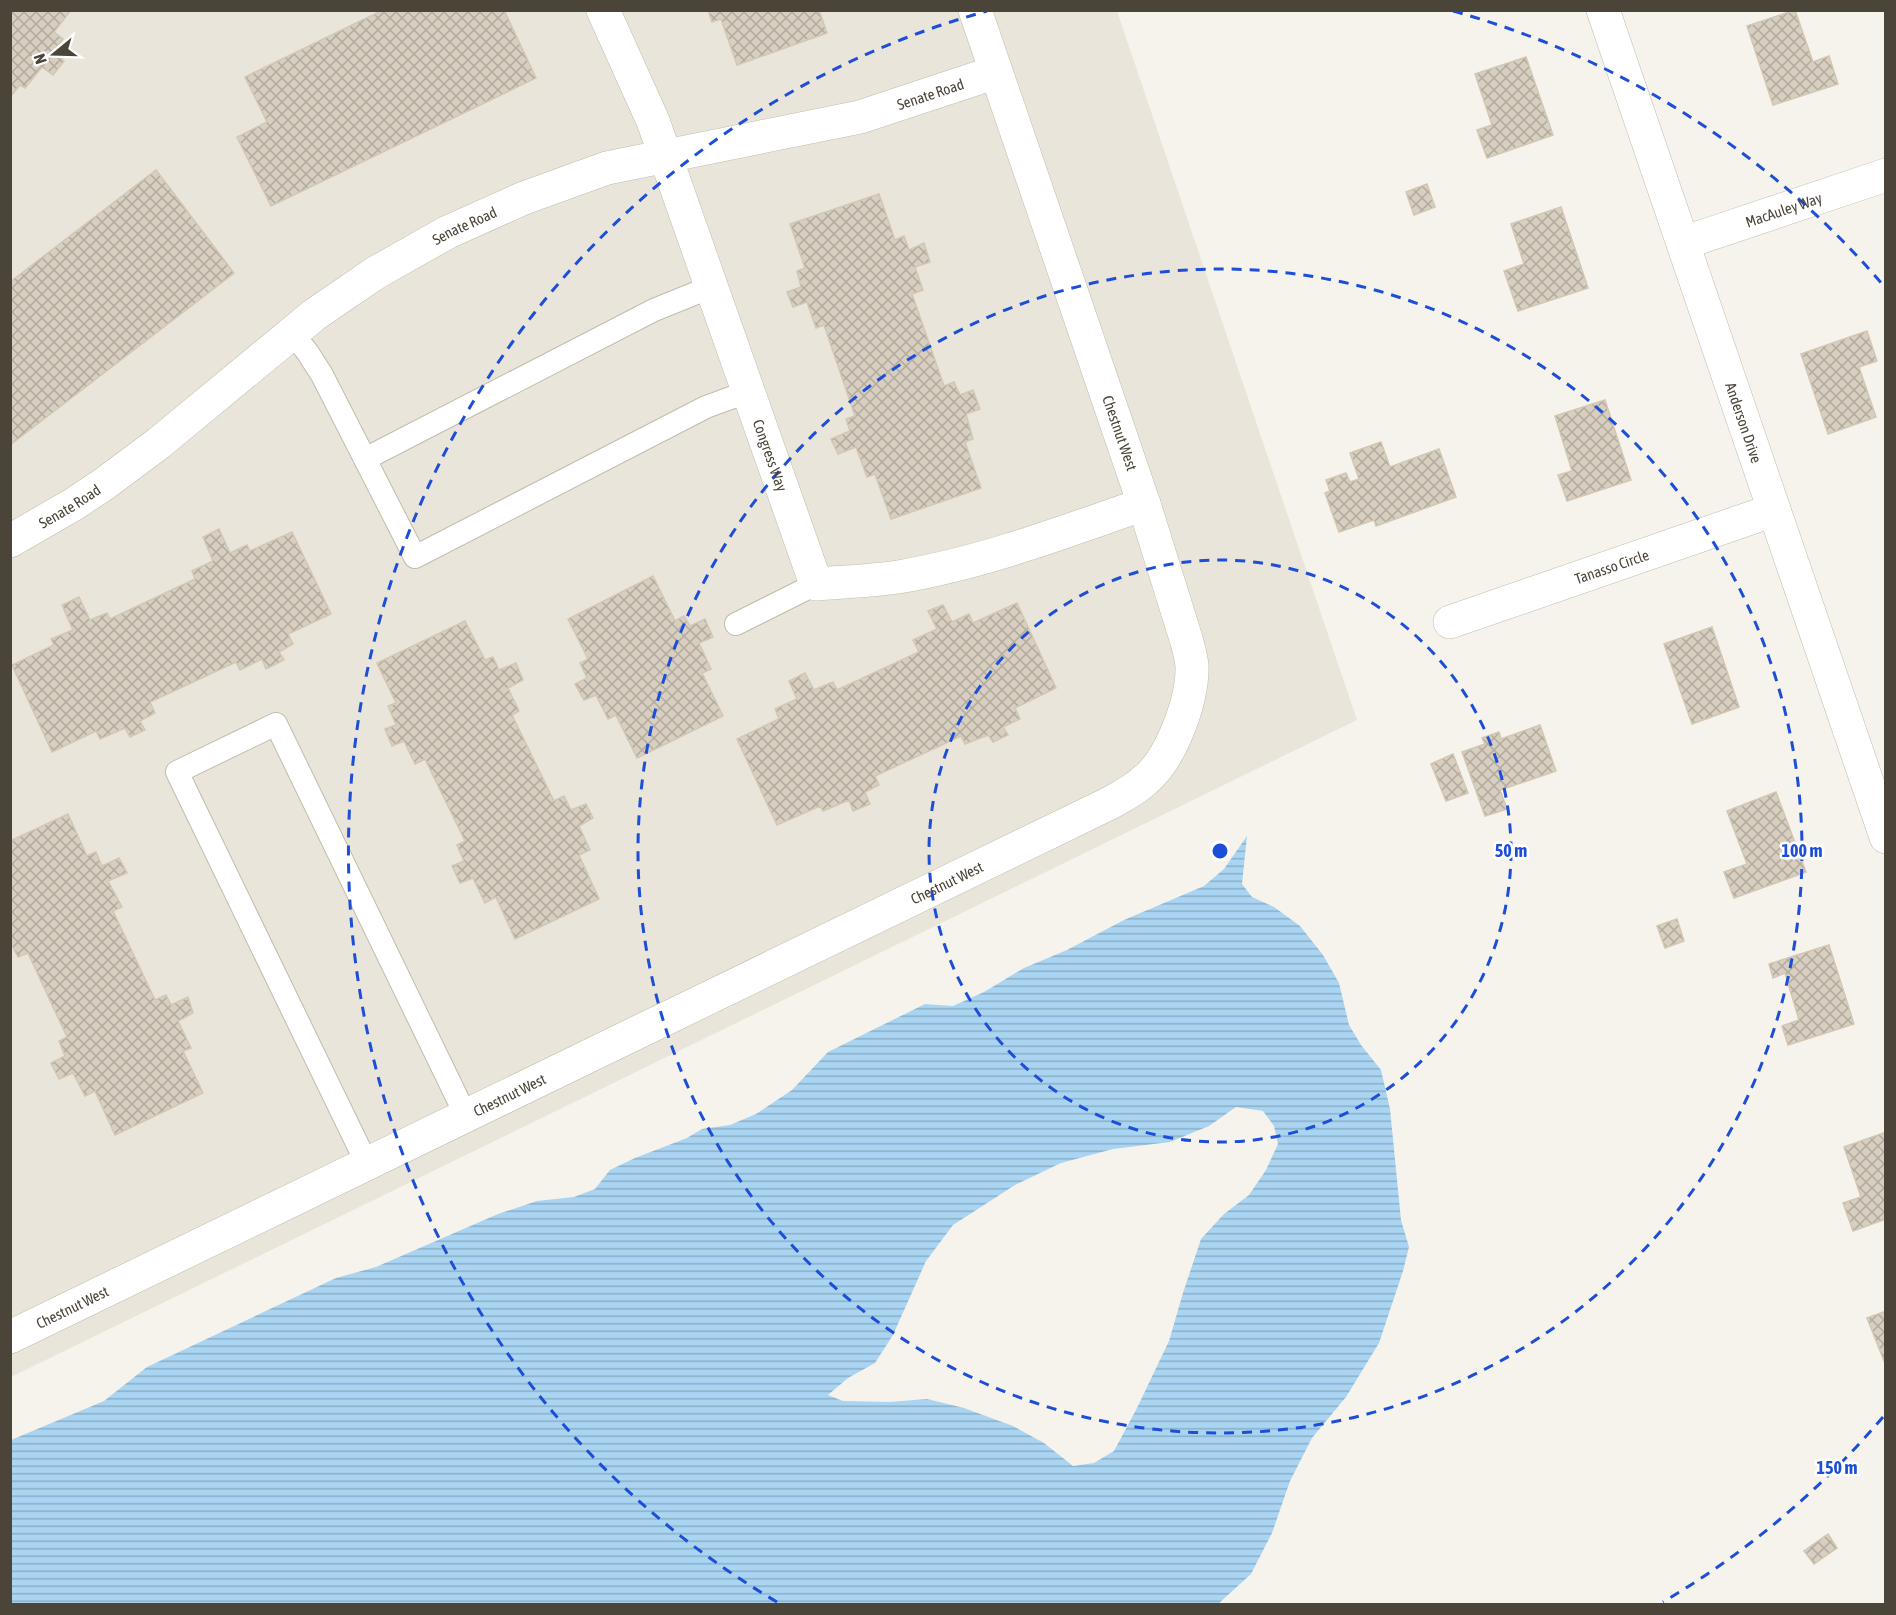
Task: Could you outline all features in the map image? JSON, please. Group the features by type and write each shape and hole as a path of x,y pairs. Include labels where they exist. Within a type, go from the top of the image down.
{"street":[{"name":"Congress Way","path":"603,10 640,90 666,156 816,584"},
{"name":"Chestnut West","path":"10,1337 1110,803 1147,780 1160,763 1179,724 1190,685 1192,664 1181,620 1144,504 975,10"},
{"name":"Anderson Drive","path":"1603,10 1886,837"},
{"name":"Senate Road","path":"10,541 104,484 315,315 377,272 448,232 524,198 608,168 860,117 996,72"},
{"name":"MacAuley Way","path":"1683,243 1886,175"},
{"path":"816,584 898,577 948,566 1144,504"},
{"name":"Tanasso Circle","path":"1450,622 1774,510"}],"lane":[{"path":"365,459 654,310 711,287"},
{"path":"293,334 322,375 416,557 706,407 747,392"},
{"path":"736,624 816,584"},
{"path":"368,1164 177,772 276,724 466,1116"}],"shaded area":[{"path":"11,11 1117,11 1357,720 11,1377"}],"water":[{"path":"1247,836 1242,884 1252,897 1274,907 1300,926 1323,955 1339,983 1349,1025 1361,1045 1381,1070 1390,1109 1401,1220 1409,1247 1379,1343 1346,1397 1312,1438 1290,1481 1272,1533 1251,1574 1218,1604 11,1604 11,1440 104,1401 147,1367 336,1278 376,1267 498,1214 537,1201 574,1197 595,1189 610,1170 635,1158 687,1138 702,1129 730,1125 756,1114 792,1090 828,1052 925,1004 953,1006 984,992 1024,968 1067,950 1124,920 1204,886 1224,869","holes":["1236,1107 1263,1111 1274,1126 1278,1144 1266,1170 1249,1195 1224,1214 1201,1239 1169,1341 1114,1451 1094,1463 1073,1466 1044,1443 1013,1426 964,1408 927,1399 890,1402 843,1401 828,1395 848,1378 875,1363 893,1335 926,1261 953,1225 1015,1185 1061,1163 1113,1149 1170,1142 1209,1126"]}],"building":[{"path":"10,10 71,10 54,32 63,39 54,52 64,61 53,75 42,67 25,88 20,85 10,97"},
{"path":"383,10 504,10 536,78 271,206 237,137 267,122 245,77"},
{"path":"708,10 819,10 827,33 737,65 721,19 712,22"},
{"path":"1795,10 1813,62 1829,56 1838,84 1773,105 1747,26"},
{"path":"1526,57 1553,135 1487,158 1477,130 1492,125 1475,74"},
{"path":"156,170 234,273 10,445 10,282"},
{"path":"1427,184 1435,207 1414,215 1406,192"},
{"path":"879,194 895,240 904,236 909,250 924,243 930,262 915,267 923,290 912,294 944,386 954,382 960,395 973,390 980,409 966,414 973,439 965,442 981,488 891,519 875,474 867,477 856,447 838,454 831,439 850,431 846,419 855,416 824,325 816,328 807,302 793,307 787,292 801,287 797,271 805,268 790,224"},
{"path":"1561,207 1588,288 1518,311 1504,271 1524,264 1511,224"},
{"path":"1867,331 1877,361 1859,367 1876,417 1828,434 1801,354"},
{"path":"1605,400 1631,480 1567,501 1558,475 1572,471 1555,416"},
{"path":"1381,442 1390,467 1439,449 1456,497 1376,526 1374,520 1339,532 1325,493 1330,491 1326,480 1346,473 1350,482 1359,479 1350,453"},
{"path":"219,529 230,553 247,545 250,551 292,532 331,614 288,634 293,644 279,652 284,660 266,669 262,659 240,670 236,662 150,702 155,713 140,721 145,730 130,737 125,728 100,739 96,731 52,752 12,665 54,645 51,639 73,630 62,605 79,597 90,620 107,613 110,619 195,579 192,571 213,561 203,537"},
{"path":"653,576 675,621 684,616 690,626 705,619 713,637 699,643 711,669 702,673 723,716 637,758 616,715 608,719 596,695 584,700 575,684 587,678 580,663 588,659 568,619"},
{"path":"1017,603 1056,688 1015,708 1020,719 1003,727 1008,735 993,742 988,735 965,744 961,736 875,776 879,785 865,792 870,804 853,811 849,800 823,811 820,806 777,825 737,739 779,719 775,709 797,699 789,681 805,673 814,690 833,682 837,690 919,652 913,640 937,629 928,611 943,605 952,622 969,614 973,623"},
{"path":"465,621 485,660 493,657 499,670 516,663 523,680 508,688 519,711 512,715 554,801 564,796 571,810 586,804 593,818 579,826 590,850 579,855 599,899 515,939 496,897 485,903 473,878 460,883 452,866 464,861 457,845 465,841 425,759 415,764 404,741 392,746 385,729 396,725 388,706 396,703 377,663"},
{"path":"1712,627 1739,707 1692,724 1664,644"},
{"path":"1540,725 1556,771 1500,790 1507,809 1485,816 1462,752 1485,744 1482,738 1499,732 1501,739"},
{"path":"1453,754 1468,793 1446,801 1431,764"},
{"path":"1776,792 1806,872 1734,898 1724,872 1747,864 1727,811"},
{"path":"68,814 87,856 96,852 102,866 119,858 127,873 108,881 122,907 113,911 155,1000 166,995 171,1005 188,997 193,1013 178,1021 191,1048 183,1051 203,1093 115,1135 95,1091 85,1096 73,1073 59,1079 51,1063 65,1056 59,1041 67,1037 28,953 18,957 10,942 10,841"},
{"path":"1677,919 1684,941 1665,948 1657,926"},
{"path":"1829,945 1854,1024 1788,1045 1782,1026 1799,1020 1785,973 1773,978 1769,964"},
{"path":"1886,1132 1886,1219 1853,1231 1843,1203 1861,1197 1844,1147"},
{"path":"1886,1311 1886,1366 1867,1318"},
{"path":"1828,1534 1837,1548 1814,1564 1804,1551"}]}
